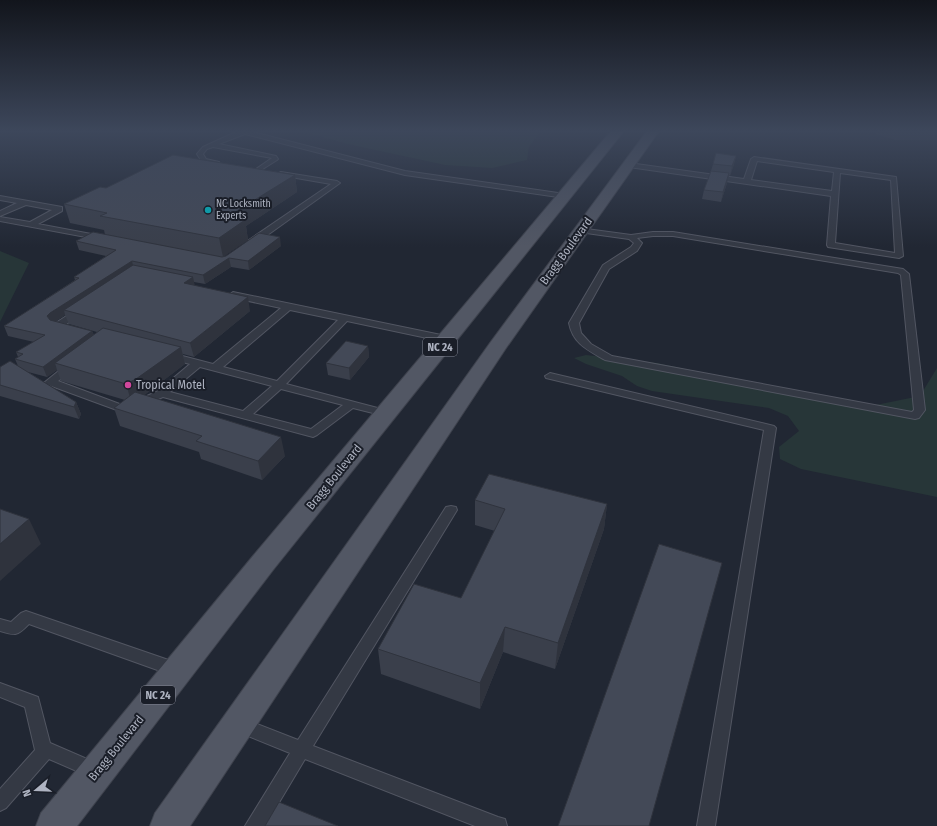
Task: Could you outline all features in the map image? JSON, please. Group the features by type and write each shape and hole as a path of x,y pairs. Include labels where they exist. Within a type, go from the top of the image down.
{"main road":[{"name":"Bragg Boulevard","path":"54,826 385,413 587,170"},
{"name":"Bragg Boulevard","path":"168,826 497,347 626,170"}],"lane":[{"path":"243,249 337,183 258,170"},
{"path":"391,170 405,173 565,196"},
{"path":"661,170 835,194"},
{"path":"748,182 751,170"},
{"path":"827,170 894,178 899,256 831,245 837,171"},
{"path":"0,198 59,209 31,225"},
{"path":"0,214 24,203"},
{"path":"0,219 108,240"},
{"path":"582,230 631,237 653,234 673,234 900,271 905,274 920,410 915,416 609,358 588,346 576,334 574,323 606,268 634,249 638,244 631,237"},
{"path":"227,293 446,339"},
{"path":"72,330 57,326 90,304"},
{"path":"215,368 289,306"},
{"path":"244,415 279,385 345,318"},
{"path":"160,353 385,413"},
{"path":"82,358 50,382 125,410 162,394 198,363"},
{"path":"550,376 770,428 706,826"},
{"path":"162,394 313,433 351,404"},
{"path":"254,826 451,510"},
{"path":"0,624 14,630 26,617 178,670"},
{"path":"0,690 32,702 44,752"},
{"path":"238,724 498,826"},
{"path":"0,802 44,752 51,751 97,772"}],"shaded area":[{"path":"0,251 29,263 0,322"},
{"path":"586,355 657,363 866,407 920,396 937,368 937,497 801,469 780,459 779,447 799,431 788,416 769,408 652,391 637,386 622,376 586,364 574,358"}],"building":[{"path":"143,170 262,170 295,175 227,217 245,220 219,238 100,216 107,213 64,204 100,187 106,188"},
{"path":"711,171 729,173 723,192 704,190"},
{"path":"93,232 222,257 226,256 259,233 280,237 248,261 229,258 203,275 132,261 47,316 50,320 92,331 43,367 15,359 23,354 16,352 45,335 4,326 79,278 74,277 116,250 76,241"},
{"path":"133,265 193,277 184,283 248,297 190,343 64,310"},
{"path":"103,328 181,347 136,379 126,384 55,363"},
{"path":"346,341 368,346 349,368 326,363"},
{"path":"10,361 76,402 74,407 0,385 0,367"},
{"path":"135,392 281,437 258,461 196,441 202,436 114,408"},
{"path":"489,474 607,504 558,643 505,627 480,683 378,649 414,584 461,598 505,509 475,500"},
{"path":"0,509 29,519 0,544"},
{"path":"659,544 722,563 649,826 558,826"},
{"path":"279,802 338,826 265,826"}],"place":[{"name":"NC Locksmith Experts","path":"208,210"},
{"name":"Tropical Motel","path":"128,385"}]}
